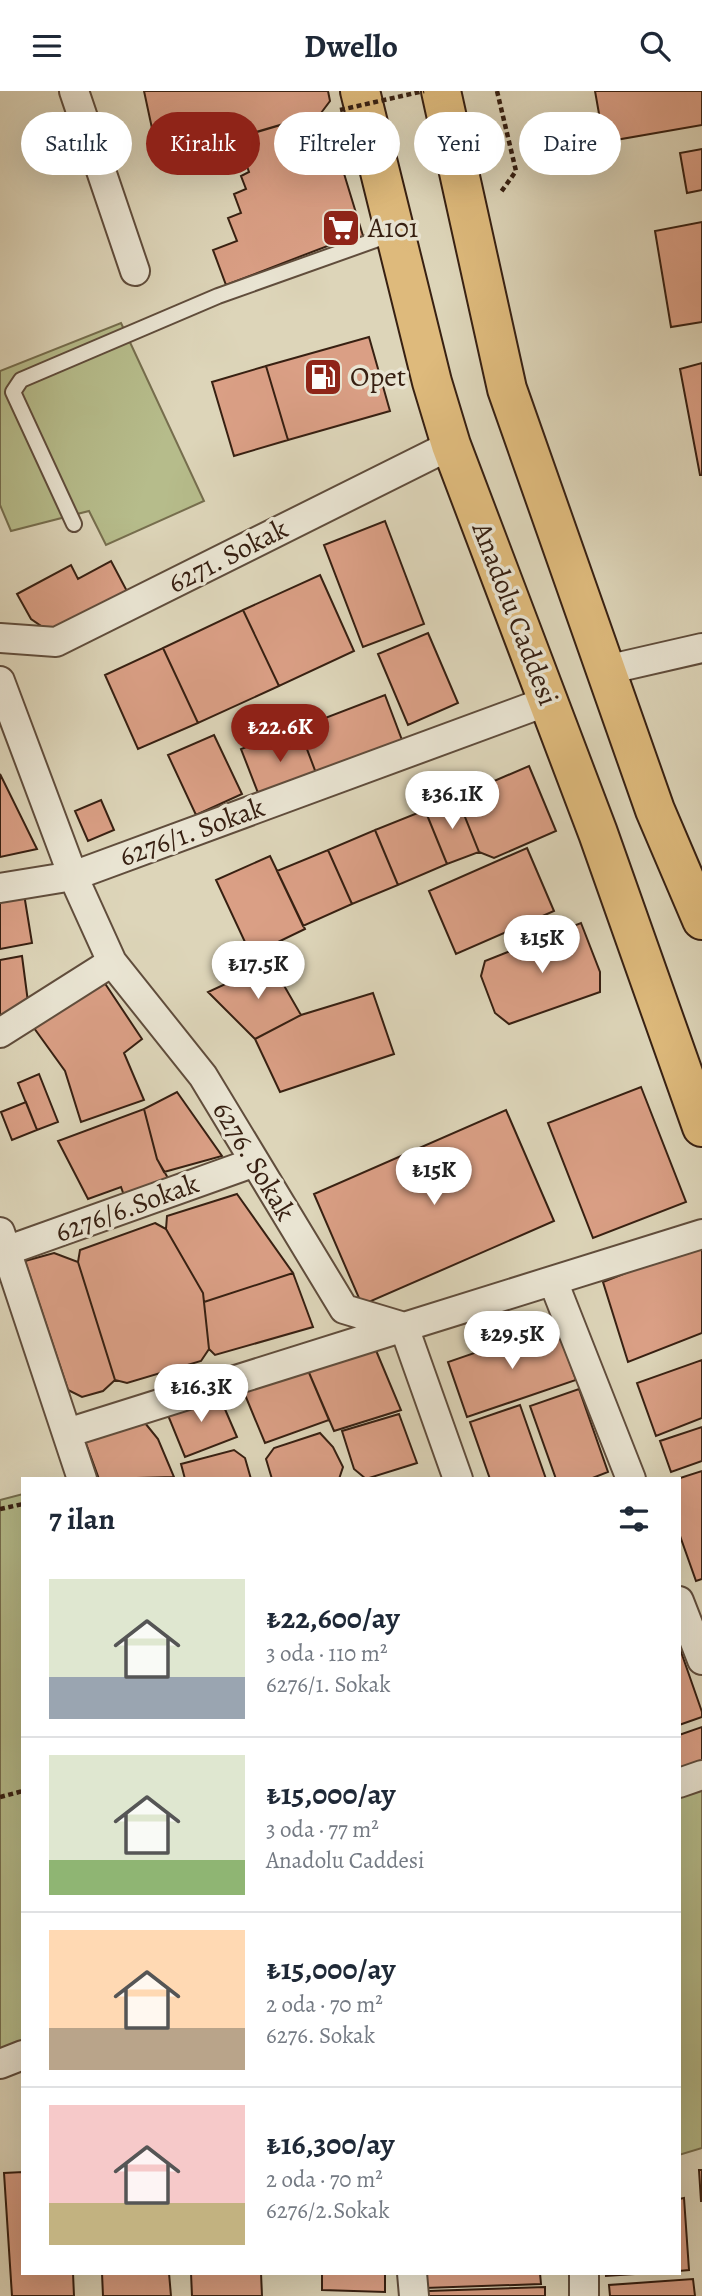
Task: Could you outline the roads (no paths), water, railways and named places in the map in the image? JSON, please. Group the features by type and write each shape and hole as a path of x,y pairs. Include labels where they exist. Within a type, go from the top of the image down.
{"highway":[{"path":"441,91 507,389 655,810 702,920"},
{"name":"Anadolu Caddesi","path":"350,101 395,233 432,382 451,445 598,833 702,1127"}],"street":[{"path":"74,91 135,271"},
{"name":"6271. Sokak","path":"0,638 56,642 451,445"},
{"path":"606,670 702,648"},
{"name":"6276. Sokak","path":"0,681 73,876 112,962 203,1076 344,1309 404,1327"},
{"name":"6276/1. Sokak","path":"0,888 73,876 548,701"},
{"path":"0,1033 112,962"},
{"name":"6276/6.Sokak","path":"2,1246 254,1162"},
{"path":"67,1433 702,1234"},
{"path":"2,1246 81,1477"},
{"path":"553,1281 630,1477"},
{"path":"404,1327 456,1477"},
{"path":"681,1606 702,1660"},
{"path":"681,1782 702,1775"},
{"path":"0,2064 21,2056"},
{"path":"412,2275 414,2296"},
{"path":"584,2275 584,2296"}],"lane":[{"path":"74,524 13,392 21,380 218,296 395,233"}],"place":[{"name":"A101","path":"341,228"},
{"name":"Opet","path":"323,377"}]}
